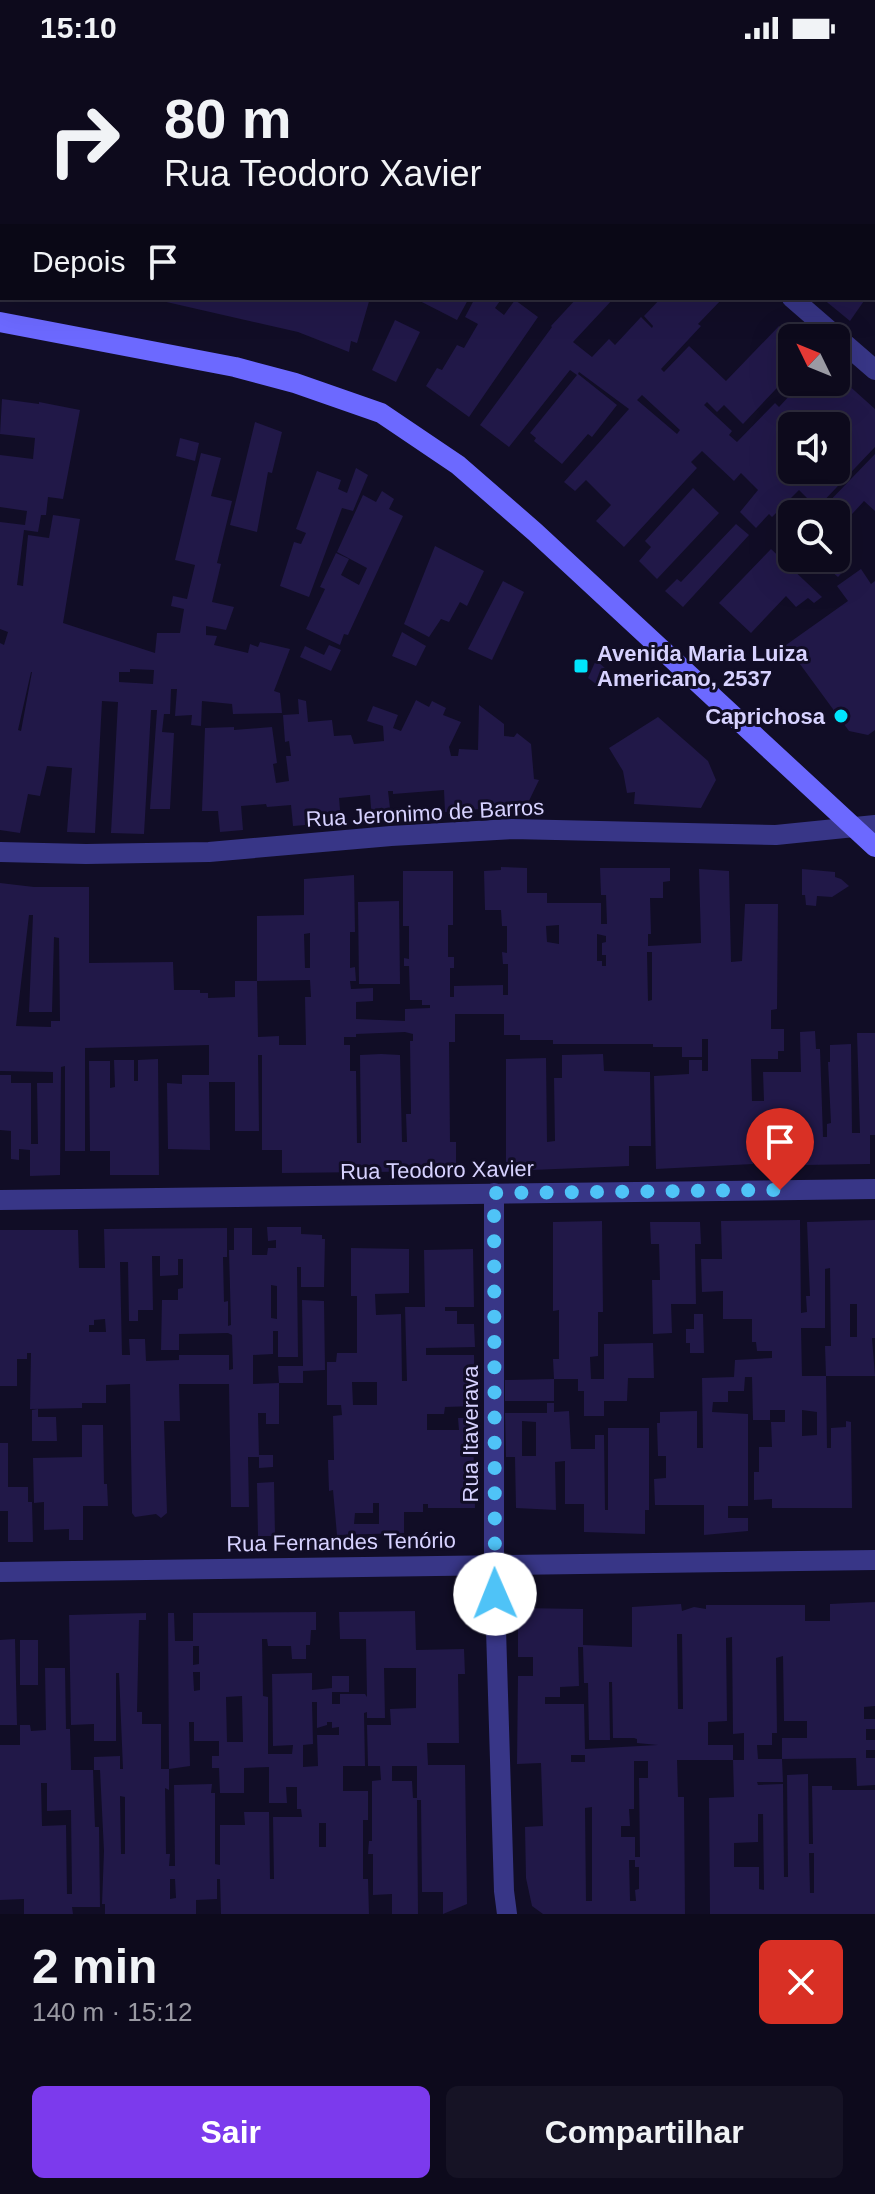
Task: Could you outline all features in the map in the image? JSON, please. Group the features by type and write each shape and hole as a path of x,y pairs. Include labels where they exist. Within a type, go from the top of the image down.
{"main road":[{"path":"0,322 235,367 295,383 381,413 469,475 687,670 875,847"}],"street":[{"path":"794,300 875,370"},
{"name":"Rua Jeronimo de Barros","path":"0,852 209,852 512,829 776,835 875,825"},
{"name":"Rua Teodoro Xavier","path":"0,1200 875,1189"},
{"name":"Rua Itaverava","path":"494,1193 494,1564 503,1875 507,1914"},
{"name":"Rua Fernandes Tenório","path":"0,1572 875,1560"}],"building":[{"path":"158,300 369,300 357,343 351,341 349,352 298,332"},
{"path":"418,300 468,300 457,320"},
{"path":"474,300 501,300 495,308 504,315 515,300 538,317 469,417 426,386 437,368 442,370 457,345 464,348 478,324 465,317"},
{"path":"575,300 612,300 573,342 592,357 609,339 615,345 641,317 652,328 644,316 659,300 721,300 661,369 664,372 689,346 726,381 778,327 778,387 743,424 724,405 717,412 707,402 704,405 732,431 729,435 737,442 775,403 779,407 789,396 850,396 850,387 875,409 875,447 850,473 850,412 778,412 778,484 840,484 825,500 809,500 799,490 789,500 778,500 778,511 772,517 769,514 756,528 740,512 758,490 741,473 734,481 702,451 691,462 697,468 624,547 596,521 611,505 586,480 575,491 564,482 629,409 579,372 617,405 592,437 588,434 562,464 534,441 536,438 530,433 577,375 570,370 509,447 480,425 551,326","holes":["642,395 680,430 677,434 637,400"]},
{"path":"824,300 865,300 850,321"},
{"path":"395,320 420,332 396,382 372,370"},
{"path":"2,399 80,410 63,499 48,497 46,515 41,515 38,532 24,530 17,585 23,586 28,535 49,538 53,515 80,519 63,623 155,653 157,633 180,633 184,609 171,606 173,596 187,599 195,565 175,560 201,453 221,458 211,496 232,501 217,563 221,564 212,602 234,607 226,630 206,626 206,635 217,636 214,645 248,653 250,644 258,647 260,642 290,649 274,691 280,693 282,713 233,714 232,704 202,701 201,726 191,725 192,715 175,716 177,689 171,689 170,714 164,714 162,732 174,733 170,809 150,809 157,710 151,710 144,834 111,833 118,702 102,701 95,833 67,832 72,768 47,766 40,796 28,794 20,833 0,830 0,643 4,645 8,632 0,629 0,522 25,525 27,511 0,507 0,455 33,459 35,438 0,434","holes":["130,669 154,670 153,684 119,682 119,672 130,672","32,672 21,731 18,730"]},
{"path":"255,422 282,432 272,473 268,472 257,532 230,525"},
{"path":"180,438 199,443 195,461 176,456"},
{"path":"875,454 875,511 864,501 850,516 850,500 831,500 846,484 850,484 850,480"},
{"path":"356,468 368,475 353,511 342,508 309,597 280,586 294,542 301,544 306,533 296,529 317,471 341,480 338,489 347,493"},
{"path":"693,488 719,513 657,579 639,561 651,547 645,541"},
{"path":"382,491 394,499 389,509 403,516 348,635 344,634 340,645 306,629 325,589 320,587 336,553 349,559 341,575 359,585 367,568 337,552 363,495 376,502"},
{"path":"736,524 749,535 683,607 665,591 677,579 681,582"},
{"path":"435,546 484,571 467,606 460,602 449,622 441,619 429,637 404,624"},
{"path":"771,549 778,556 778,572 795,572 822,597 814,603 808,598 796,607 786,596 751,633 719,603"},
{"path":"861,569 871,584 875,581 875,730 868,735 849,731 786,645 848,601 837,586"},
{"path":"503,581 524,592 492,660 468,649"},
{"path":"402,632 426,646 416,666 392,656"},
{"path":"329,645 341,650 331,671 300,657 305,646 324,655"},
{"path":"596,660 607,670 596,684 588,678"},
{"path":"298,699 306,701 308,722 332,720 334,736 351,735 354,744 384,741 383,726 367,721 373,706 398,715 393,728 401,731 416,700 429,707 432,701 446,708 443,715 461,722 449,747 451,756 458,756 459,749 478,750 479,705 504,724 504,736 514,737 517,733 531,744 534,779 539,780 527,805 445,812 444,790 393,794 393,791 388,791 391,817 372,819 370,795 339,798 341,822 293,826 291,805 241,806 243,830 220,832 218,811 202,811 205,728 234,727 234,730 272,727 277,763 273,764 276,783 289,781 286,756 291,756 289,741 285,742 283,715 299,714"},
{"path":"658,717 708,761 716,780 701,808 634,804 635,792 627,793 623,771 609,748"},
{"path":"501,867 527,868 527,893 547,893 547,903 601,903 601,924 607,924 606,895 601,895 600,868 670,868 670,881 663,882 663,898 650,898 651,934 648,934 648,946 701,943 699,869 729,871 731,962 742,961 745,904 778,904 777,1009 771,1010 771,1029 784,1029 784,1051 778,1051 778,1059 751,1059 752,1101 764,1101 763,1072 801,1072 800,1032 815,1031 816,1049 820,1049 823,1137 827,1137 827,1124 831,1123 830,1045 851,1044 852,1133 860,1133 857,1033 875,1033 875,1135 870,1135 870,1164 802,1165 802,1142 752,1143 753,1164 656,1169 654,1076 689,1074 689,1060 702,1060 702,1071 708,1071 708,1039 702,1039 702,1057 682,1057 682,1047 653,1047 653,1044 553,1044 553,1040 520,1040 520,1035 504,1035 504,1014 455,1014 455,1042 449,1042 450,1142 456,1142 456,1171 282,1173 282,1150 262,1150 262,1055 258,1055 259,1131 235,1131 235,1082 209,1082 210,1150 168,1149 167,1083 182,1084 182,1075 209,1075 209,1045 85,1048 85,1151 65,1151 65,1066 61,1067 60,1175 30,1176 30,1150 19,1149 19,1160 11,1159 11,1131 0,1130 0,1075 11,1075 11,1083 31,1083 31,1144 38,1144 37,1083 53,1083 53,1072 0,1071 0,883 34,887 89,887 89,963 173,962 174,990 200,990 200,993 208,993 208,998 235,997 235,981 257,981 257,916 304,915 304,879 354,875 355,932 350,932 350,968 355,967 356,981 350,981 351,989 373,988 373,1001 356,1002 356,1019 405,1021 405,1009 430,1008 430,1005 422,1005 422,1000 410,1000 409,966 404,966 404,958 409,959 409,926 403,926 403,871 453,871 453,925 448,925 448,957 454,957 454,968 450,968 450,997 454,997 454,986 503,985 503,995 508,995 508,964 503,964 502,952 507,953 507,926 502,926 501,910 485,910 484,871 501,870","holes":["29,915 33,915 29,1012 52,1012 54,937 59,938 60,1021 51,1021 51,1027 16,1026","559,925 559,944 547,942 546,926","310,933 310,968 305,968 304,934","597,934 606,936 606,942 602,943 606,966 602,966 602,961 597,961","647,952 652,952 652,1000 648,1001","310,980 311,997 305,997 306,1045 279,1045 279,1036 258,1037 257,981","356,1034 413,1034 413,1041 410,1041 411,1114 406,1114 407,1142 402,1142 400,1055 381,1054 360,1055 361,1143 357,1143 356,1071 350,1071 350,1045 344,1045 344,1037 356,1037"]},
{"path":"802,869 835,872 835,877 849,886 832,897 817,896 816,906 806,905 805,895 802,895"},
{"path":"399,901 400,984 359,984 358,902"},
{"path":"603,1054 604,1071 650,1072 651,1146 629,1146 629,1166 506,1171 506,1059 546,1058 547,1142 555,1141 554,1078 562,1078 562,1055"},
{"path":"158,1059 159,1175 110,1175 110,1151 90,1151 89,1061 110,1061 110,1088 115,1087 114,1060 134,1060 134,1081 138,1081 138,1060"},
{"path":"800,1220 801,1313 807,1312 806,1296 810,1296 807,1222 875,1220 875,1338 872,1338 875,1376 826,1376 827,1448 831,1448 831,1428 846,1427 846,1421 851,1422 852,1508 772,1508 772,1499 754,1500 754,1472 759,1472 759,1447 772,1447 771,1422 785,1422 785,1410 770,1410 770,1420 753,1420 752,1377 745,1377 744,1391 728,1391 728,1402 713,1402 712,1412 748,1414 748,1506 728,1506 728,1518 748,1518 748,1531 704,1535 704,1505 655,1505 654,1479 666,1478 666,1456 658,1456 657,1423 660,1423 660,1412 697,1411 697,1448 703,1448 702,1378 734,1377 735,1360 772,1358 772,1351 757,1351 756,1342 752,1342 752,1319 723,1319 723,1291 702,1292 701,1259 722,1259 721,1221","holes":["830,1268 831,1346 825,1346 826,1376 802,1376 801,1328 825,1328 825,1269","850,1304 857,1304 857,1337 850,1337","802,1410 817,1412 817,1435 802,1436"]},
{"path":"602,1221 603,1312 598,1312 598,1356 590,1357 591,1379 604,1379 604,1344 653,1343 654,1378 628,1378 627,1401 604,1401 604,1416 584,1416 584,1391 578,1391 578,1379 554,1379 553,1359 559,1359 559,1310 553,1311 553,1222"},
{"path":"650,1222 700,1222 701,1244 695,1244 696,1304 671,1304 672,1333 653,1334 652,1280 660,1280 659,1244 651,1244"},
{"path":"267,1227 301,1227 301,1234 322,1235 325,1239 324,1287 301,1287 301,1267 297,1267 298,1357 278,1357 278,1331 273,1331 273,1354 253,1355 253,1384 279,1383 279,1424 266,1424 266,1413 258,1413 259,1457 248,1457 249,1507 231,1507 229,1384 179,1384 180,1421 164,1421 167,1513 161,1518 156,1514 135,1517 132,1513 130,1384 106,1385 106,1403 82,1403 82,1408 30,1409 31,1353 27,1353 27,1359 17,1359 17,1386 0,1386 0,1230 78,1230 79,1268 105,1268 104,1229 227,1228 227,1257 223,1257 228,1326 231,1325 229,1250 234,1250 234,1228 252,1228 252,1255 267,1255 268,1248 276,1248 276,1240 268,1241","holes":["152,1256 160,1256 160,1276 178,1275 178,1259 183,1259 183,1288 178,1289 178,1300 162,1300 161,1350 179,1350 179,1334 228,1333 232,1335 233,1369 229,1370 229,1355 179,1355 179,1360 146,1361 145,1339 129,1339 130,1355 122,1355 120,1262 128,1262 129,1321 138,1321 138,1310 153,1310","271,1285 277,1286 277,1319 271,1318","105,1319 106,1332 89,1332 89,1325 94,1325 94,1320"]},
{"path":"351,1248 409,1249 409,1293 375,1294 376,1315 401,1314 402,1381 407,1381 405,1307 425,1307 424,1250 473,1249 474,1307 445,1307 445,1311 457,1311 457,1324 474,1324 475,1347 426,1348 426,1355 474,1355 475,1406 445,1407 444,1414 427,1414 427,1430 459,1430 458,1418 476,1418 476,1432 473,1433 475,1508 428,1508 428,1504 423,1504 423,1512 404,1512 404,1533 337,1535 333,1490 329,1491 328,1460 334,1460 333,1416 342,1415 341,1405 327,1405 327,1362 336,1362 337,1353 357,1353 357,1296 351,1296","holes":["352,1382 377,1382 377,1405 353,1405","373,1503 379,1503 379,1524 354,1524 355,1513 373,1513"]},
{"path":"302,1300 324,1301 325,1370 303,1371 303,1383 279,1383 278,1366 303,1366"},
{"path":"694,1314 703,1314 704,1353 690,1353 690,1343 686,1343 686,1329 694,1329"},
{"path":"554,1379 554,1401 505,1401 505,1380"},
{"path":"547,1403 554,1403 554,1412 569,1411 571,1449 595,1449 595,1435 604,1435 605,1510 608,1510 608,1428 649,1428 649,1510 645,1510 645,1534 584,1532 584,1504 565,1504 565,1461 555,1462 556,1510 516,1508 515,1457 506,1457 505,1413 547,1413","holes":["522,1421 536,1422 536,1456 522,1456"]},
{"path":"38,1409 38,1417 56,1417 57,1441 32,1441 32,1410"},
{"path":"82,1425 103,1425 104,1484 107,1484 108,1506 83,1506 83,1540 69,1540 69,1529 44,1530 44,1502 34,1503 33,1458 82,1457"},
{"path":"0,1443 8,1443 8,1487 28,1487 28,1502 32,1502 33,1542 8,1542 8,1511 0,1511"},
{"path":"259,1455 273,1455 273,1467 259,1468"},
{"path":"274,1482 275,1536 258,1536 257,1483"},
{"path":"875,1602 875,1706 864,1707 864,1719 875,1719 875,1729 866,1729 866,1740 875,1740 875,1750 866,1750 866,1758 875,1758 875,1785 857,1786 856,1758 782,1759 783,1782 757,1782 758,1785 783,1784 784,1877 788,1877 787,1775 808,1774 809,1844 813,1844 812,1786 832,1786 832,1790 875,1790 875,1914 710,1914 709,1798 734,1797 733,1760 677,1760 678,1797 684,1797 685,1914 543,1914 532,1906 526,1878 525,1827 543,1826 541,1763 517,1764 518,1676 533,1676 533,1657 518,1657 518,1608 583,1609 583,1645 632,1647 632,1607 681,1604 682,1611 694,1607 706,1609 706,1605 805,1605 805,1621 830,1621 830,1604","holes":["677,1634 682,1634 683,1709 678,1709","732,1637 733,1734 744,1733 744,1760 733,1760 733,1745 708,1745 708,1722 727,1721 726,1638","578,1647 583,1647 584,1683 588,1683 589,1740 610,1740 609,1682 612,1682 613,1738 634,1738 637,1743 658,1745 585,1749 584,1704 545,1704 545,1697 560,1697 560,1687 579,1686","783,1656 784,1721 807,1721 807,1738 782,1738 782,1759 758,1759 757,1745 772,1745 772,1733 777,1733 776,1658","571,1755 585,1755 585,1762 571,1762","634,1761 648,1761 648,1778 639,1778 640,1857 635,1857 635,1837 621,1837 621,1826 630,1826 629,1809 634,1809","592,1807 592,1901 586,1901 585,1808","758,1814 763,1814 764,1890 759,1889 759,1867 734,1867 734,1843 758,1842","809,1853 814,1853 814,1893 810,1893","629,1860 635,1860 635,1867 639,1867 636,1901 630,1901"]},
{"path":"415,1611 416,1650 464,1649 465,1674 458,1674 459,1743 427,1743 428,1765 465,1765 467,1904 443,1914 443,1892 422,1892 421,1800 417,1800 418,1914 392,1914 392,1894 373,1895 373,1854 368,1854 369,1841 372,1841 372,1781 381,1780 380,1766 368,1766 367,1725 391,1725 390,1709 416,1708 416,1668 384,1668 385,1718 367,1718 367,1712 364,1713 365,1766 343,1766 343,1791 368,1791 368,1820 363,1820 363,1879 368,1879 369,1914 221,1914 220,1879 217,1879 217,1899 196,1900 196,1914 105,1914 105,1904 102,1904 104,1851 100,1770 94,1770 94,1757 120,1756 120,1769 123,1769 119,1673 116,1673 116,1741 94,1741 94,1724 71,1725 69,1615 146,1613 146,1620 139,1620 137,1712 142,1712 142,1724 161,1724 161,1769 169,1769 168,1613 174,1613 175,1641 193,1641 193,1613 316,1612 316,1630 311,1630 306,1659 292,1659 291,1646 268,1646 267,1639 262,1639 263,1696 268,1697 268,1754 292,1754 293,1745 273,1746 272,1674 312,1673 312,1690 332,1688 332,1676 349,1676 349,1692 332,1692 332,1704 340,1704 340,1694 365,1694 367,1697 366,1639 340,1639 339,1612","holes":["193,1646 199,1646 199,1664 193,1665","193,1672 200,1672 200,1690 194,1691","242,1696 243,1742 227,1742 226,1697","312,1702 317,1702 317,1728 332,1722 332,1728 339,1727 339,1735 317,1735 318,1766 303,1767 303,1745 313,1744","189,1722 194,1722 194,1741 219,1741 219,1756 212,1756 212,1768 219,1768 220,1793 244,1793 244,1768 269,1767 269,1803 287,1803 286,1787 297,1787 297,1809 301,1809 302,1817 273,1817 274,1879 270,1879 269,1812 244,1812 245,1825 220,1825 220,1865 215,1864 215,1793 211,1793 212,1784 174,1785 175,1866 169,1866 165,1788 169,1790 169,1769 190,1766","392,1766 417,1766 417,1798 413,1798 412,1781 392,1781","120,1796 125,1797 125,1854 121,1854","319,1823 326,1823 326,1847 319,1847","170,1879 175,1879 176,1898 170,1899"]},
{"path":"15,1639 17,1725 0,1725 0,1640"},
{"path":"20,1640 38,1640 38,1685 20,1685"},
{"path":"45,1668 65,1668 66,1729 70,1729 71,1770 93,1770 95,1827 99,1827 100,1907 72,1907 73,1914 24,1914 24,1899 0,1900 0,1745 20,1745 20,1725 30,1725 31,1731 46,1730","holes":["41,1783 47,1783 47,1811 71,1810 72,1894 67,1894 66,1825 42,1826"]}],"place":[{"name":"Avenida Maria Luiza Americano, 2537","path":"581,666"},
{"name":"Caprichosa","path":"841,716"}],"route":[{"path":"495,1594 494,1193 780,1190"}]}
